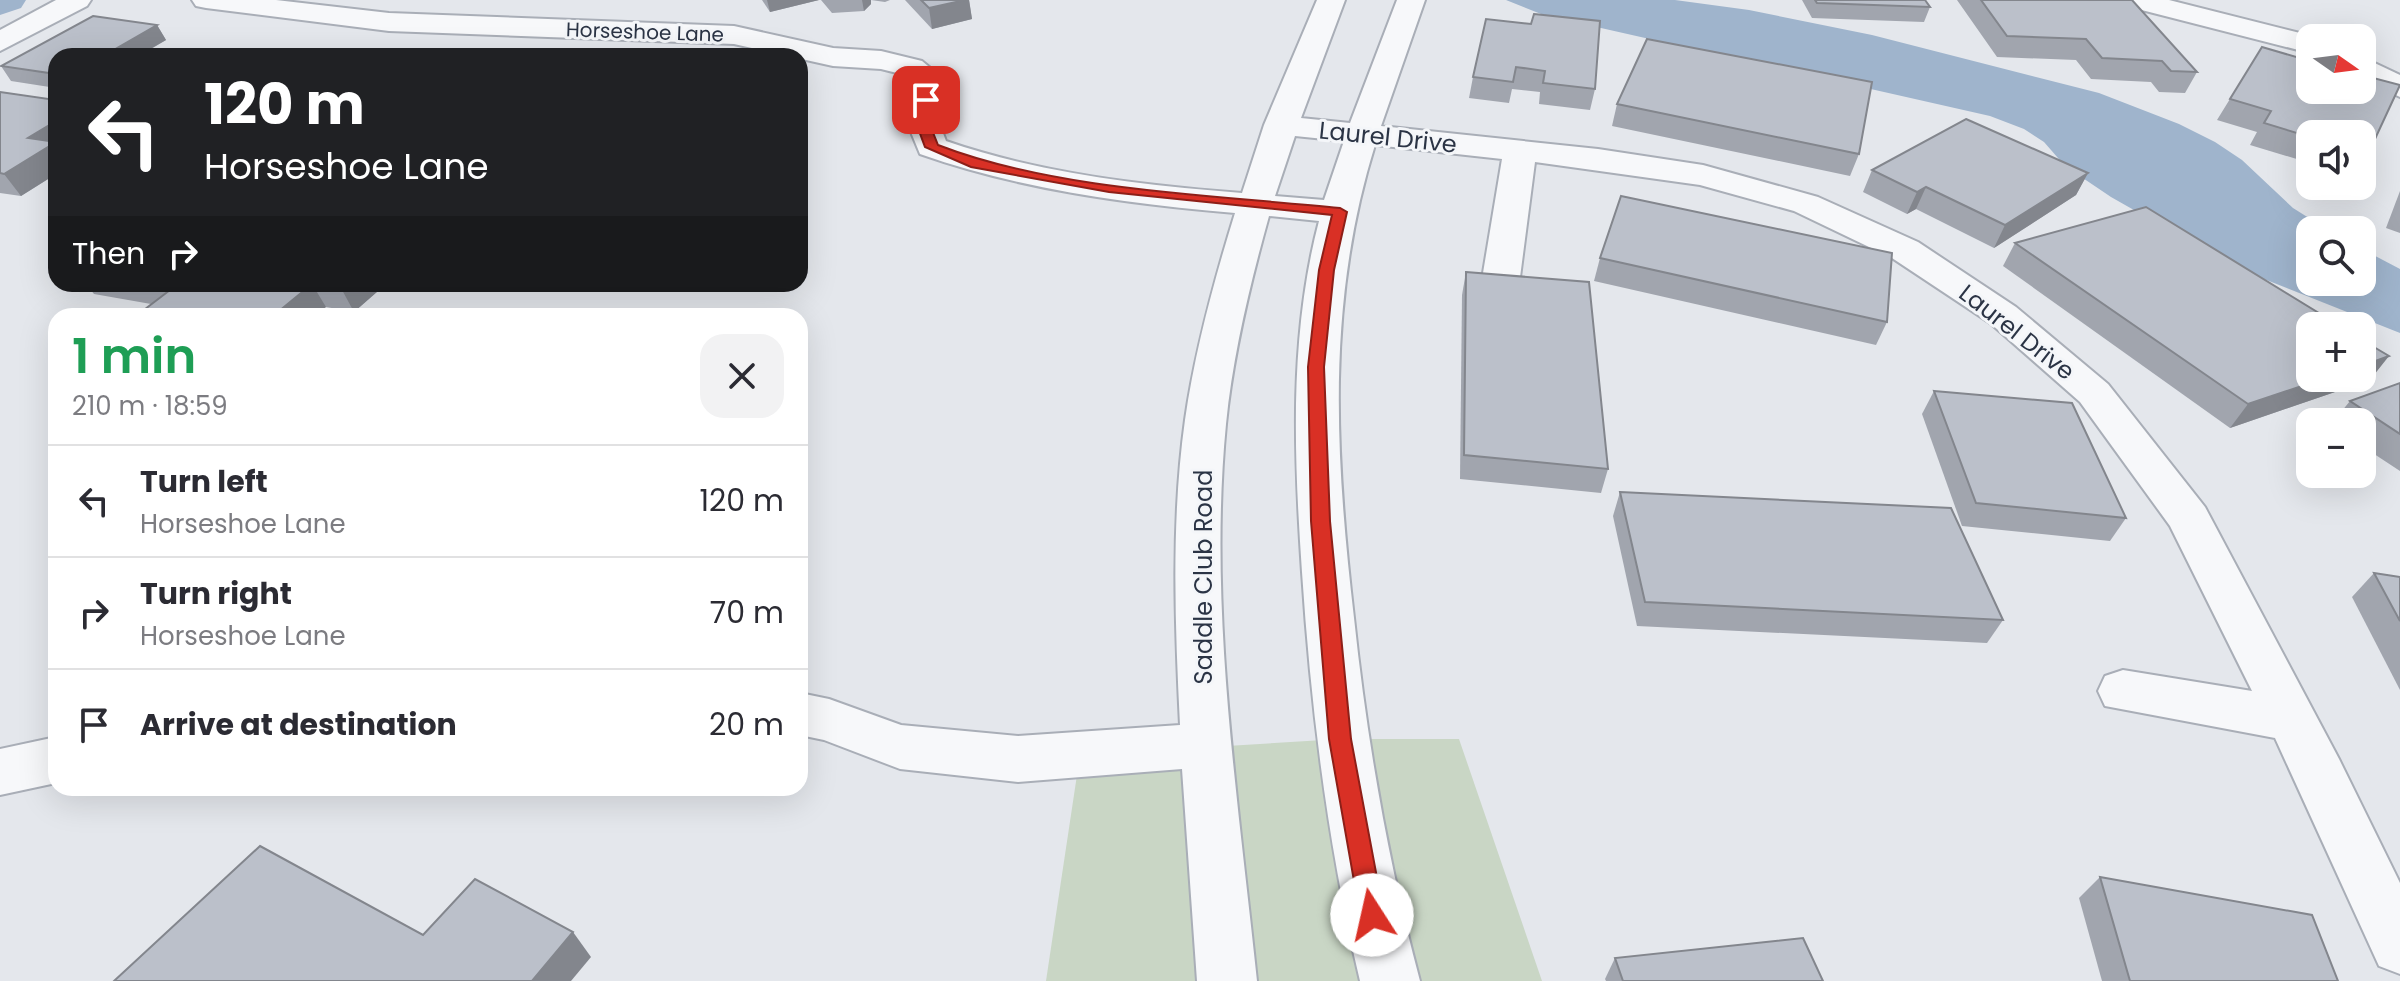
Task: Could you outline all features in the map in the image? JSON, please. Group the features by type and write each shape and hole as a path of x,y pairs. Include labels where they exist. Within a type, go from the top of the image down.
{"street":[{"path":"0,42 77,0"},
{"name":"Horseshoe Lane","path":"206,0 389,22 734,35 792,48"},
{"name":"Saddle Club Road","path":"1227,981 1205,745 1199,527 1209,400 1227,301 1253,204 1280,125 1331,0"},
{"path":"1390,981 1372,915 1340,739 1321,521 1316,367 1326,270 1340,212 1411,0"},
{"path":"2136,0 2296,40"},
{"name":"Horseshoe Lane","path":"808,51 833,57 881,60 911,67 930,80 922,120 932,147 971,162 1109,188 1340,212"},
{"path":"2376,53 2400,51"},
{"path":"2376,74 2400,88"},
{"name":"Laurel Drive","path":"1280,125 1520,150 1703,175 1806,204 1905,250 2003,315 2094,393 2189,518 2291,719 2400,946"},
{"path":"1500,285 1520,150"},
{"path":"2123,691 2291,719"},
{"path":"808,716 829,720 900,747 1018,759 1205,745"},
{"path":"0,772 48,762"}],"green space":[{"path":"1340,739 1459,739 1542,981 1046,981 1080,755"}],"water":[{"path":"1506,0 1675,0 1749,10 1872,35 2099,93 2179,124 2215,142 2242,160 2306,216 2296,216 2296,292 2236,268 2111,197 2065,166 2044,142 2024,129 1990,116 1541,14"},
{"path":"2376,256 2400,269 2400,333 2376,323 2376,312 2347,312 2307,296 2376,296"}],"building":[{"path":"921,0 965,0 929,8"},
{"path":"1815,0 1925,0 1930,7 1817,3"},
{"path":"1981,0 2132,0 2197,72 2171,71 2162,61 2102,58 2086,39 2007,36"},
{"path":"1534,14 1600,21 1595,89 1543,83 1545,71 1516,67 1513,82 1473,77 1486,19 1531,24"},
{"path":"93,16 157,25 117,48 48,48 48,73 1,66"},
{"path":"1647,39 1872,82 1859,154 1617,104"},
{"path":"2262,47 2296,57 2296,104 2376,104 2376,79 2400,85 2376,137 2376,120 2296,120 2296,133 2264,123 2271,111 2230,99"},
{"path":"0,92 48,99 48,126 28,138 48,141 48,147 4,174 0,173"},
{"path":"1966,119 2088,173 2005,225 1926,187 1917,192 1872,170"},
{"path":"1621,196 1892,253 1887,322 1600,258"},
{"path":"2146,207 2317,312 2296,312 2296,388 2248,404 2015,243"},
{"path":"1466,272 1589,282 1608,469 1464,455"},
{"path":"167,292 302,292 283,308 146,308"},
{"path":"2376,348 2389,356 2376,361"},
{"path":"2400,383 2400,434 2376,418 2376,408 2361,408 2350,401"},
{"path":"1934,391 2072,403 2126,518 1976,503"},
{"path":"1620,492 1951,508 2003,620 1645,602"},
{"path":"2374,573 2400,577 2400,621"},
{"path":"260,846 423,935 475,879 573,932 532,981 114,981"},
{"path":"2100,877 2312,915 2338,981 2130,981"},
{"path":"1803,938 1823,981 1623,981 1615,958"}],"waterway":[{"path":"0,4 8,0"}],"route":[{"path":"926,100 922,120 932,147 971,162 1109,188 1340,212 1326,270 1316,367 1321,521 1340,739 1372,915"}]}
